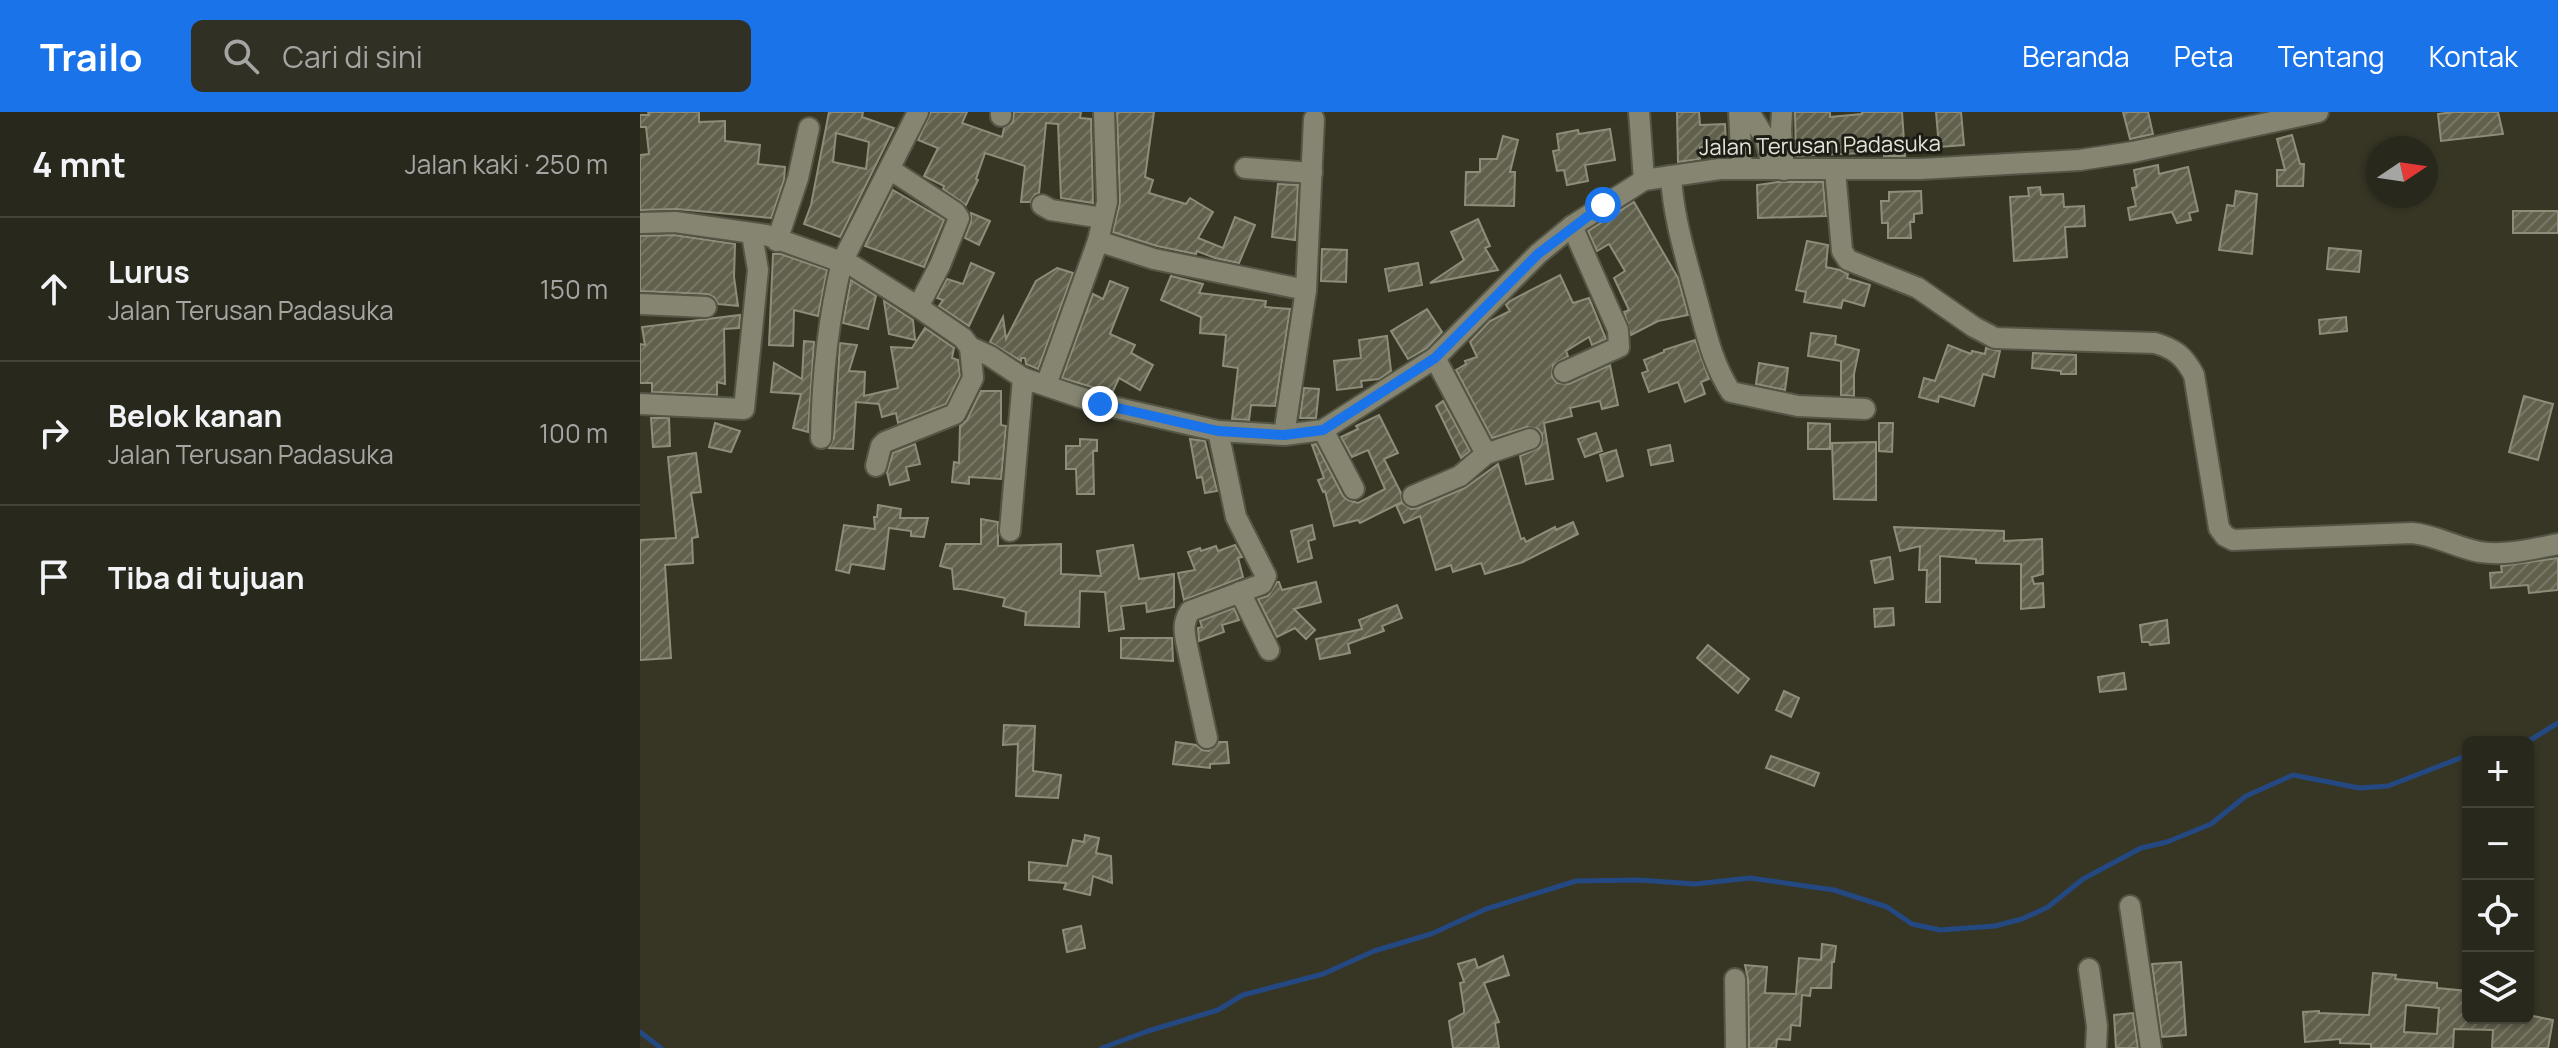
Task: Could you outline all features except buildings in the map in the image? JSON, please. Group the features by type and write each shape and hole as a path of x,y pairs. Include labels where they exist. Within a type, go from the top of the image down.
{"street":[{"path":"821,438 822,384 842,262 918,112"},
{"path":"1046,385 1098,241 1107,202 1104,112"},
{"path":"1639,112 1644,180"},
{"path":"1739,112 1742,169"},
{"path":"1749,112 1779,170"},
{"path":"1779,170 1782,112"},
{"name":"Jalan Terusan Padasuka","path":"640,223 675,222 742,230 766,235 853,266 963,338 970,347 1023,378 1100,404 1218,431 1284,435 1323,430 1435,358 1538,254 1572,226 1644,180 1709,170 1920,169 2080,160 2133,152 2279,116 2318,112"},
{"path":"1284,435 1306,290 1314,119"},
{"path":"777,241 798,178 809,128"},
{"path":"1245,168 1312,173"},
{"path":"891,170 955,212 959,218 940,265 918,307"},
{"path":"1835,170 1842,251 1848,260 1918,288 1995,338 2155,343 2172,348 2185,359 2194,375 2219,528 2225,536 2233,540 2429,534 2478,552 2492,553 2558,544"},
{"path":"1671,176 1673,201 1706,334 1717,372 1731,392 1798,406 1865,409"},
{"path":"1042,205 1051,210 1103,218"},
{"path":"1564,372 1619,347 1618,330 1572,226"},
{"path":"640,404 744,409 758,270 752,234"},
{"path":"1098,241 1154,259 1306,290"},
{"path":"640,304 706,307"},
{"path":"876,466 885,442 955,414 973,378 970,347"},
{"path":"1435,358 1486,454"},
{"path":"1010,531 1023,378"},
{"path":"1323,430 1354,489"},
{"path":"1207,738 1184,626 1190,611 1262,584 1266,576 1236,517 1218,431"},
{"path":"1413,496 1460,476 1486,454 1530,439"},
{"path":"1240,592 1269,650"},
{"path":"2130,906 2151,1048"},
{"path":"2089,969 2096,1048"},
{"path":"1735,979 1736,1048"}],"waterway":[{"path":"2534,738 2558,723"},
{"path":"1102,1048 1218,1010 1243,995 1323,974 1374,951 1431,934 1486,909 1576,881 1639,880 1695,884 1750,878 1834,890 1887,907 1912,924 1940,930 1995,926 2022,919 2048,907 2083,879 2141,848 2167,842 2211,824 2246,796 2293,775 2359,788 2388,786 2462,757"},
{"path":"640,1032 661,1048"}],"route":[{"path":"1100,404 1218,431 1284,435 1323,430 1435,358 1538,254 1603,205"}]}
